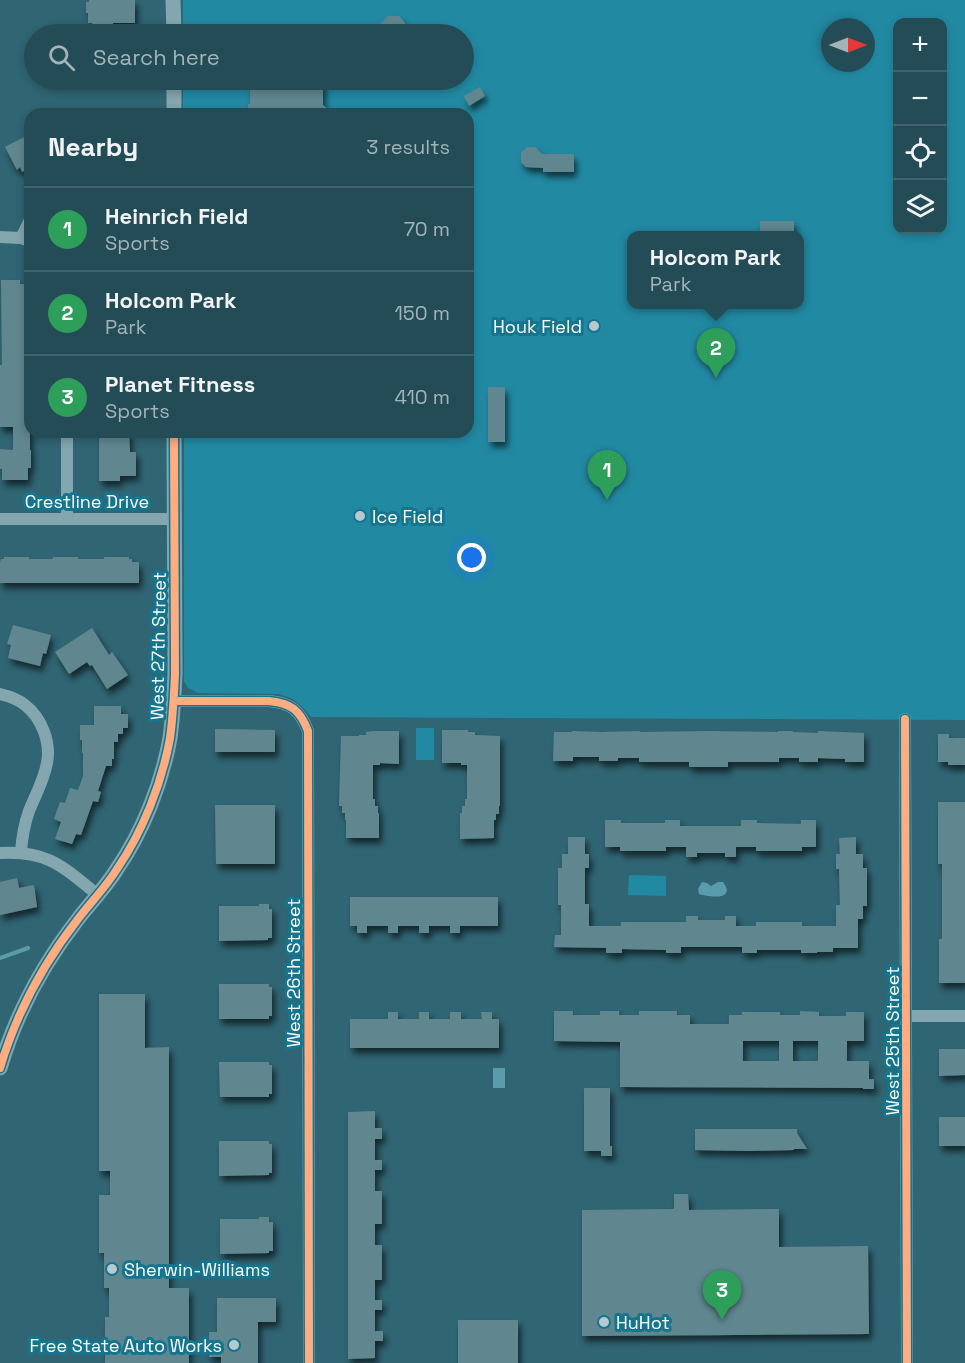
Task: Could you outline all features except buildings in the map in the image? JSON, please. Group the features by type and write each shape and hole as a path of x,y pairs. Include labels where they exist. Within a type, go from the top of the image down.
{"street":[{"path":"173,0 174,24"},
{"path":"174,90 174,108"},
{"path":"0,237 24,240"},
{"path":"67,438 67,519"},
{"name":"West 27th Street","path":"0,1068 14,1027 40,975 78,918 118,868 152,801 162,770 170,739 175,674 174,438"},
{"name":"Crestline Drive","path":"0,519 175,519"},
{"path":"0,694 14,698 34,713 46,737 48,750 47,763 28,813 21,852"},
{"name":"West 26th Street","path":"174,701 281,702 298,712 308,731 309,1363"},
{"name":"West 25th Street","path":"905,719 907,1363"},
{"path":"0,853 32,853 46,858 61,866 98,895"},
{"path":"907,1016 965,1016"}],"shaded area":[{"path":"183,0 965,0 965,720 311,717 297,702 279,694 198,693 188,688 184,681 184,438 474,438 474,108 183,108 183,90 474,90 474,24 183,24"},
{"path":"416,728 434,728 434,760 416,760"},
{"path":"629,875 666,876 666,896 628,895"},
{"path":"702,882 711,886 723,882 727,892 720,896 699,894 698,889"},
{"path":"493,1068 505,1068 505,1088 493,1088"}],"waterway":[{"path":"0,958 28,948"}],"cycle path":[{"path":"0,1068 14,1028 32,990 65,936 108,882 135,839 162,772 170,738 175,674 174,438"},
{"path":"174,701 277,702 294,709 302,718 308,731 309,1363"},
{"path":"905,719 907,1363"}],"place":[{"name":"Houk Field","path":"594,326"},
{"name":"Holcom Park","path":"716,378"},
{"name":"Heinrich Field","path":"607,500"},
{"name":"Ice Field","path":"360,516"},
{"name":"Sherwin-Williams","path":"112,1269"},
{"name":"Planet Fitness","path":"722,1320"},
{"name":"HuHot","path":"604,1322"},
{"name":"Free State Auto Works","path":"234,1345"}]}
